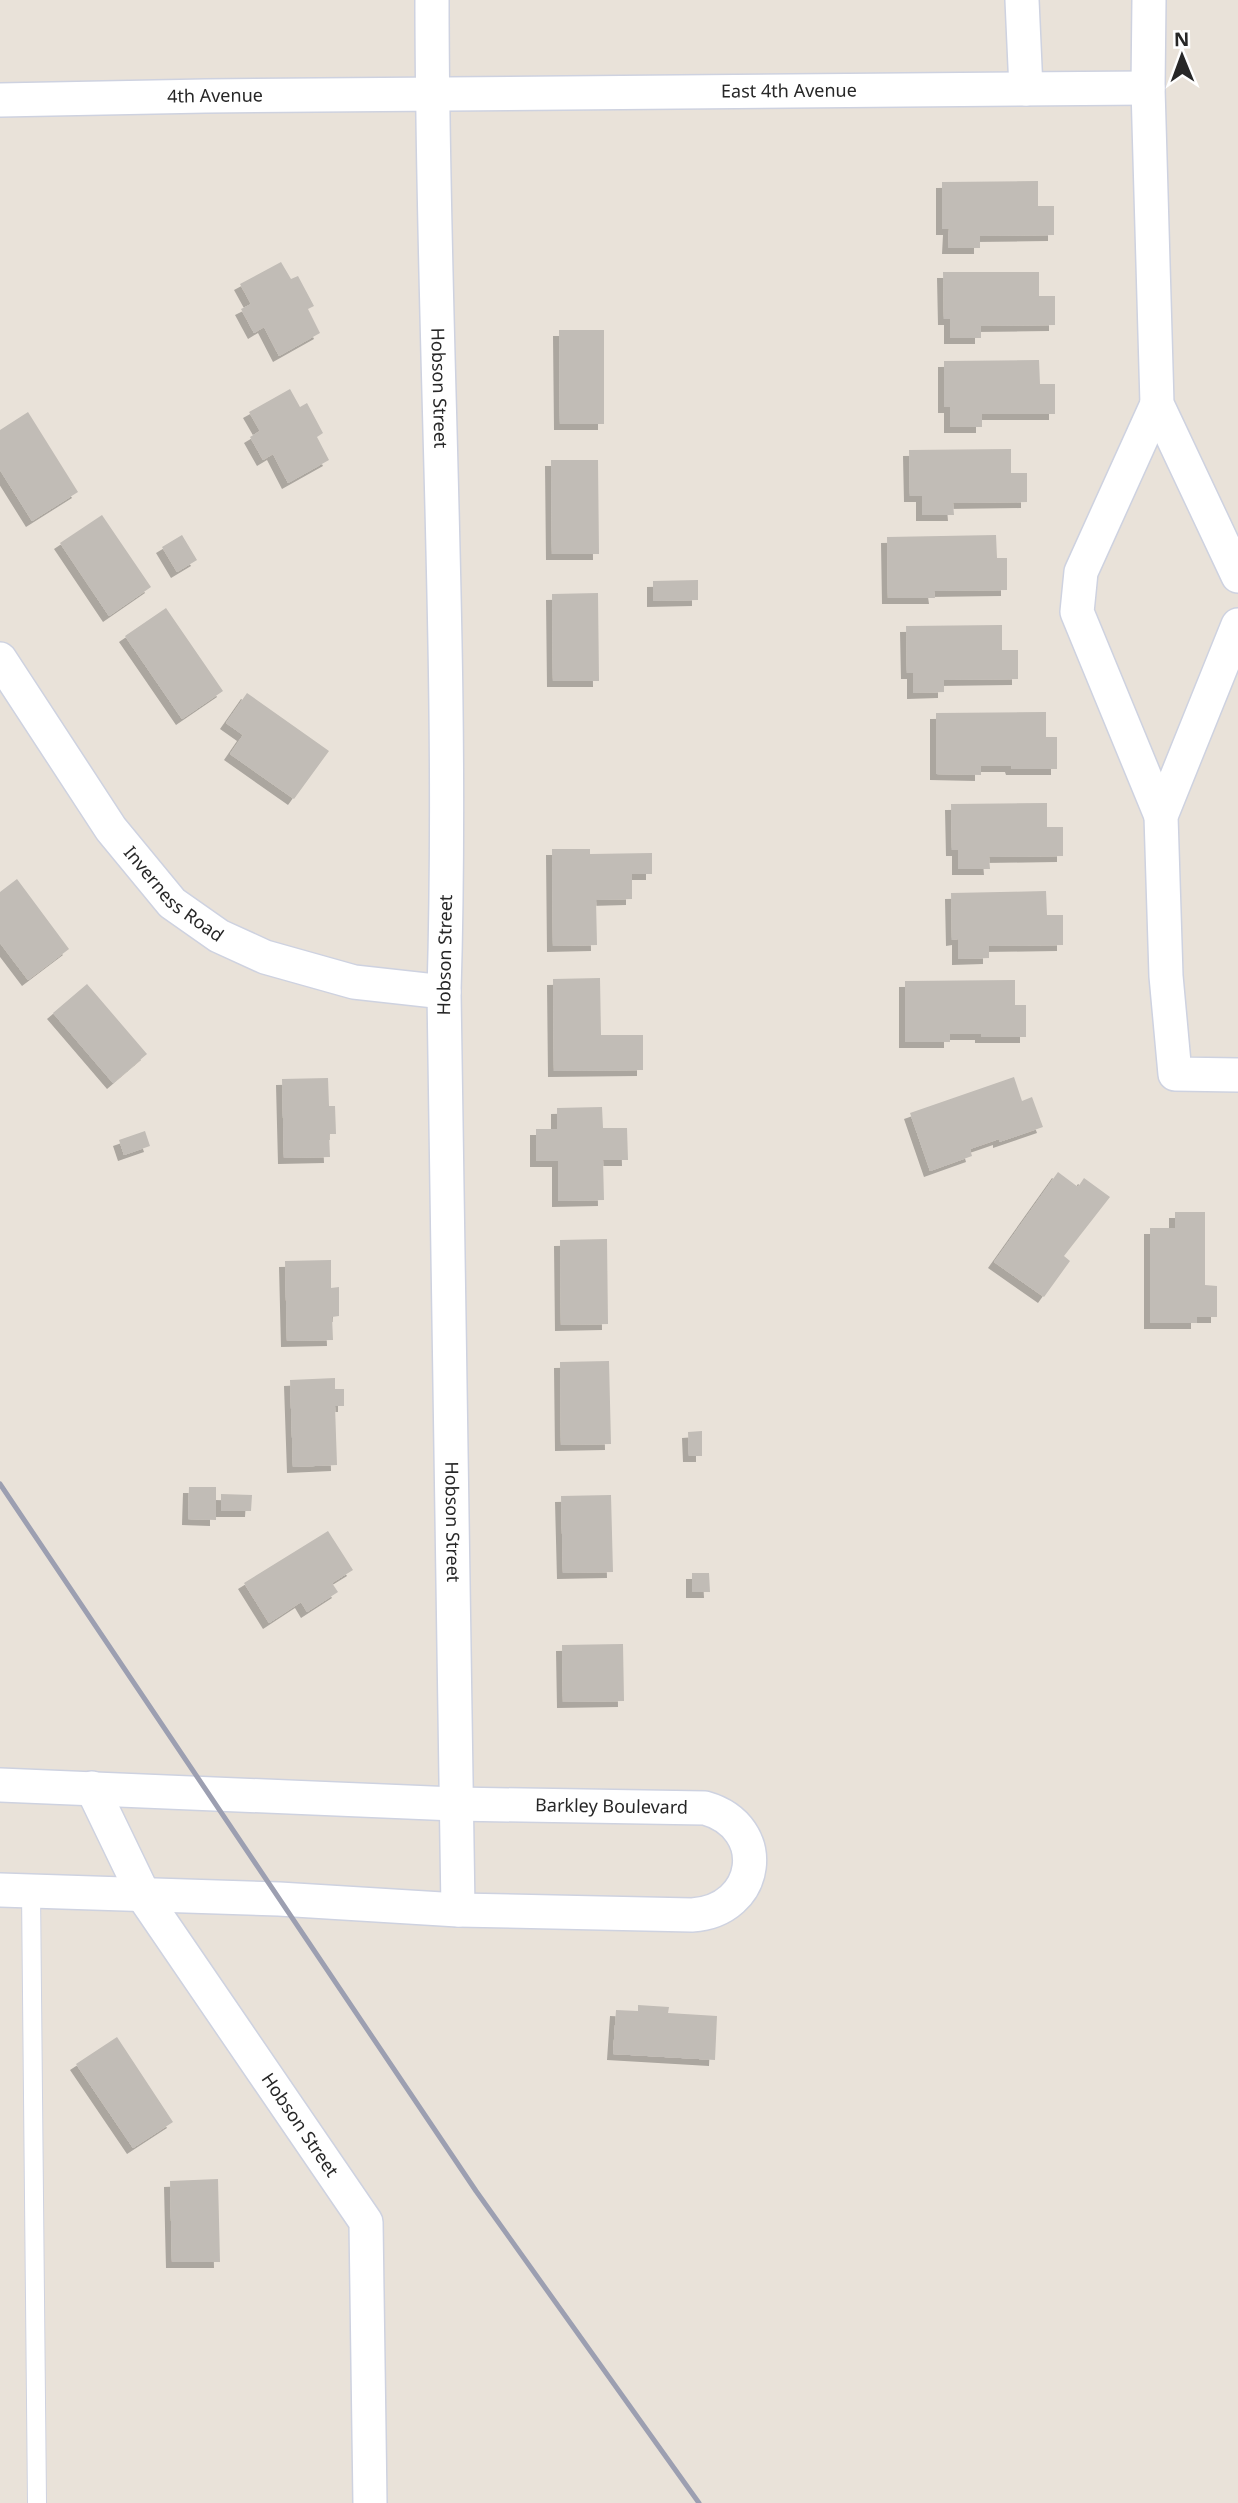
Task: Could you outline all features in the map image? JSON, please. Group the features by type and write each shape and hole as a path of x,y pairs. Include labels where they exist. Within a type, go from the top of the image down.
{"street":[{"name":"Hobson Street","path":"432,0 441,433 447,899 444,992 458,1910"},
{"path":"1022,0 1026,89"},
{"path":"1149,0 1148,89 1157,404 1238,576"},
{"name":"East 4th Avenue","path":"432,95 1148,89"},
{"name":"4th Avenue","path":"0,100 432,95"},
{"path":"1157,404 1081,572 1077,612 1161,816 1166,976 1175,1074 1238,1075"},
{"path":"1161,816 1238,625"},
{"name":"Inverness Road","path":"0,659 111,829 172,903 219,936 265,957 354,982 444,992"},
{"name":"Barkley Boulevard","path":"0,1785 455,1804 705,1808 720,1812 732,1820 745,1838 750,1860 743,1888 721,1909 706,1914 458,1910 143,1894 16,1891"},
{"name":"Hobson Street","path":"92,1788 143,1894 366,2222 370,2503"}],"lane":[{"path":"16,1891 37,2503"}],"building":[{"path":"1038,181 1038,206 1054,206 1054,235 980,236 980,248 948,248 949,229 942,229 942,182"},
{"path":"281,262 291,279 298,276 314,306 308,309 320,333 279,356 264,327 254,333 241,309 251,304 240,284"},
{"path":"943,272 1039,272 1039,296 1055,296 1055,325 981,326 981,338 950,338 950,319 944,319"},
{"path":"559,330 604,330 604,424 560,424"},
{"path":"1039,360 1040,384 1055,384 1055,414 982,414 982,427 950,427 950,407 944,407 944,361"},
{"path":"290,389 300,407 307,403 323,433 317,437 329,460 288,483 273,454 263,460 250,437 260,431 249,412"},
{"path":"28,412 78,492 32,521 0,470 0,430"},
{"path":"1011,449 1011,473 1027,473 1027,502 953,503 954,515 922,515 922,496 910,496 909,450"},
{"path":"551,460 598,460 599,554 552,554"},
{"path":"102,515 151,587 109,616 60,543"},
{"path":"182,535 197,560 177,572 162,547"},
{"path":"996,535 997,558 1007,558 1007,590 934,591 935,598 888,598 887,537"},
{"path":"698,580 698,600 653,601 653,581"},
{"path":"598,593 599,681 553,681 552,594"},
{"path":"166,608 223,691 182,719 125,636"},
{"path":"1002,625 1002,650 1018,650 1018,679 944,680 944,692 913,693 913,673 907,673 906,626"},
{"path":"247,693 329,751 294,799 230,754 243,735 226,723"},
{"path":"1046,712 1046,737 1057,737 1057,769 981,766 981,775 936,774 936,713"},
{"path":"1047,803 1047,827 1063,827 1063,856 989,857 990,869 958,869 958,850 952,850 951,804"},
{"path":"552,849 590,849 590,854 652,853 652,874 632,874 632,899 596,900 597,945 553,946"},
{"path":"17,879 69,949 28,980 0,943 0,892"},
{"path":"1046,891 1047,915 1063,915 1063,945 989,946 989,958 958,959 958,939 952,940 951,893"},
{"path":"600,978 601,1035 643,1035 643,1070 554,1071 553,979"},
{"path":"1015,980 1015,1005 1026,1005 1026,1037 950,1034 950,1042 905,1042 905,981"},
{"path":"87,984 147,1054 113,1083 53,1013"},
{"path":"1014,1077 1022,1101 1032,1097 1043,1127 970,1149 972,1156 930,1171 910,1113"},
{"path":"328,1078 329,1106 335,1106 336,1134 329,1134 330,1157 284,1158 282,1079"},
{"path":"602,1107 603,1128 627,1128 628,1160 603,1160 604,1200 558,1201 558,1161 536,1161 536,1129 557,1129 557,1108"},
{"path":"145,1131 150,1146 124,1155 119,1140"},
{"path":"1058,1172 1078,1187 1084,1178 1110,1197 1064,1256 1070,1261 1044,1297 994,1262"},
{"path":"1175,1212 1205,1212 1205,1285 1217,1286 1217,1317 1197,1317 1197,1323 1150,1323 1150,1228 1175,1228"},
{"path":"607,1239 608,1324 561,1325 560,1240"},
{"path":"331,1260 331,1288 339,1287 339,1316 332,1317 333,1340 287,1341 285,1261"},
{"path":"609,1361 611,1444 561,1445 560,1362"},
{"path":"335,1378 335,1389 344,1389 344,1406 335,1406 337,1465 293,1467 290,1380"},
{"path":"702,1431 702,1456 689,1456 688,1432"},
{"path":"189,1487 216,1487 216,1520 188,1519"},
{"path":"221,1494 252,1495 251,1511 221,1511"},
{"path":"611,1495 613,1572 563,1573 561,1496"},
{"path":"328,1531 353,1570 332,1583 338,1592 307,1612 301,1602 269,1623 244,1583"},
{"path":"692,1573 709,1573 710,1592 692,1592"},
{"path":"623,1644 624,1701 563,1702 562,1645"},
{"path":"638,2005 669,2007 668,2013 717,2016 715,2060 613,2054 616,2010 638,2011"},
{"path":"117,2037 173,2122 133,2148 76,2064"},
{"path":"218,2179 220,2262 172,2262 170,2181"}],"railway":[{"path":"0,1484 476,2191 699,2503"}]}
